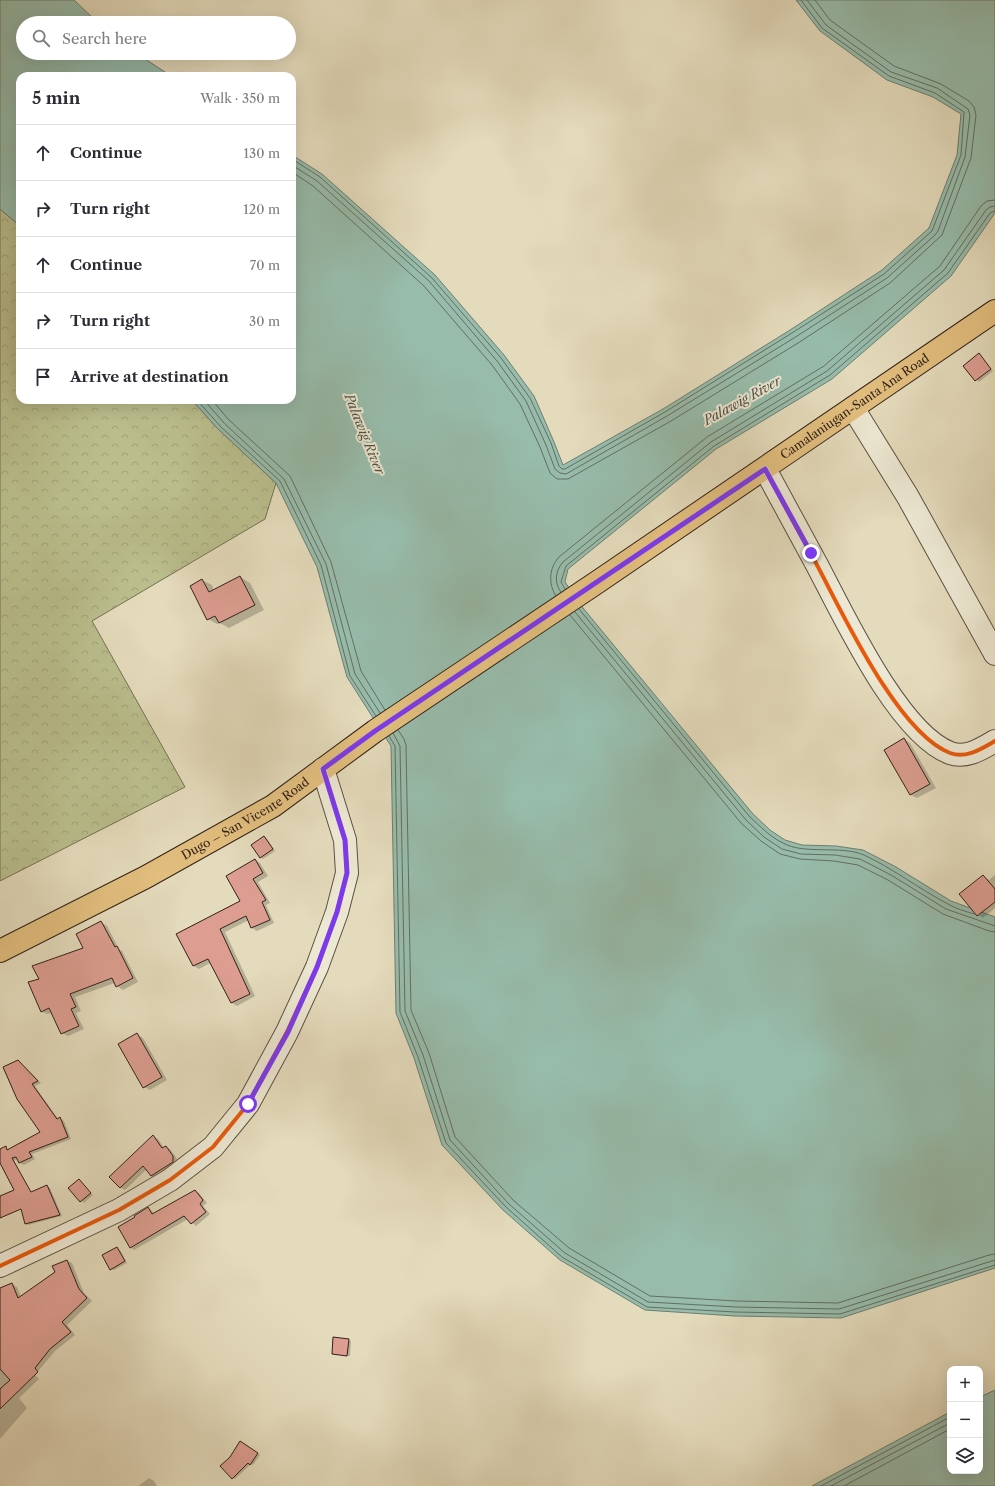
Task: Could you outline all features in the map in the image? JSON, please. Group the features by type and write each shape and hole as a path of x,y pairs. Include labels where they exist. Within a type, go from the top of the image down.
{"main road":[{"name":"Camalaniugan-Santa Ana Road","path":"596,583 995,311"},
{"name":"Dugo – San Vicente Road","path":"0,951 146,877 273,806 375,731 596,583"}],"street":[{"path":"853,408 908,497 995,654"},
{"path":"765,469 854,635 888,692 911,723 935,746 951,754 968,755 995,741"},
{"path":"0,1266 119,1210 170,1180 213,1147 248,1104 288,1032 317,967 337,912 347,873 345,840 323,769"}],"green space":[{"path":"0,209 16,223 16,404 196,404 218,429 276,483 265,519 92,621 185,787 0,881"}],"water":[{"path":"0,0 74,0 91,16 16,16 16,60 147,60 165,72 16,72 16,223 0,209"},
{"name":"Palawig River","path":"796,0 995,0 995,213 951,276 832,379 716,449 568,569 565,582 583,608 753,814 770,830 785,840 802,845 836,846 863,850 896,867 951,901 995,917 995,1268 841,1318 735,1316 645,1310 560,1260 503,1210 442,1145 414,1058 396,1013 391,746 347,677 317,567 276,483 218,429 196,404 296,404 296,158 322,174 435,275 504,355 534,396 563,465 663,409 790,330 882,270 929,228 957,155 961,114 933,97 887,80 820,31"},
{"path":"995,1390 995,1486 812,1486 947,1414 947,1474 983,1474 983,1396"}],"building":[{"path":"979,353 991,369 975,381 963,366"},
{"path":"240,576 255,605 219,623 215,616 207,620 190,586 202,579 209,592"},
{"path":"904,738 930,784 910,795 884,750"},
{"path":"264,836 273,849 260,858 251,845"},
{"path":"255,859 263,873 253,879 266,900 262,902 270,920 251,928 246,916 220,929 250,994 231,1003 208,959 193,966 176,934 240,901 226,876"},
{"path":"983,875 995,889 995,902 977,916 959,894"},
{"path":"101,921 115,947 117,946 133,978 116,987 112,978 70,994 76,1007 71,1009 79,1026 61,1034 49,1008 41,1012 28,982 39,979 32,966 83,948 76,934"},
{"path":"137,1033 162,1077 143,1088 118,1044"},
{"path":"18,1060 38,1081 32,1084 57,1119 60,1117 68,1137 29,1152 32,1157 19,1163 16,1157 12,1158 31,1192 47,1185 60,1215 25,1224 21,1209 0,1218 0,1196 14,1190 0,1163 0,1149 6,1146 7,1150 40,1132 17,1099 3,1067"},
{"path":"153,1135 162,1148 166,1146 173,1156 173,1162 151,1176 143,1166 120,1188 109,1177"},
{"path":"79,1179 91,1193 80,1202 68,1188"},
{"path":"195,1190 203,1200 200,1204 206,1212 191,1224 184,1216 130,1248 118,1227 148,1207 152,1214"},
{"path":"117,1247 125,1261 110,1270 102,1255"},
{"path":"67,1260 79,1289 87,1298 62,1322 71,1332 50,1349 35,1368 38,1372 0,1409 0,1389 10,1380 0,1369 0,1288 12,1283 18,1298 55,1272 52,1266"},
{"path":"333,1337 349,1339 347,1356 332,1354"},
{"path":"240,1441 258,1453 250,1465 248,1463 232,1479 220,1466 230,1457"}],"cycle path":[{"path":"765,469 857,641 892,698 911,722 930,741 956,755 968,754 995,741"},
{"path":"0,1266 119,1210 170,1180 213,1147 248,1104 287,1032 317,967 337,912 347,873 345,840 323,769"}],"route":[{"path":"248,1104 288,1032 317,967 337,912 347,873 345,840 323,769 375,731 765,469 811,553"}]}
